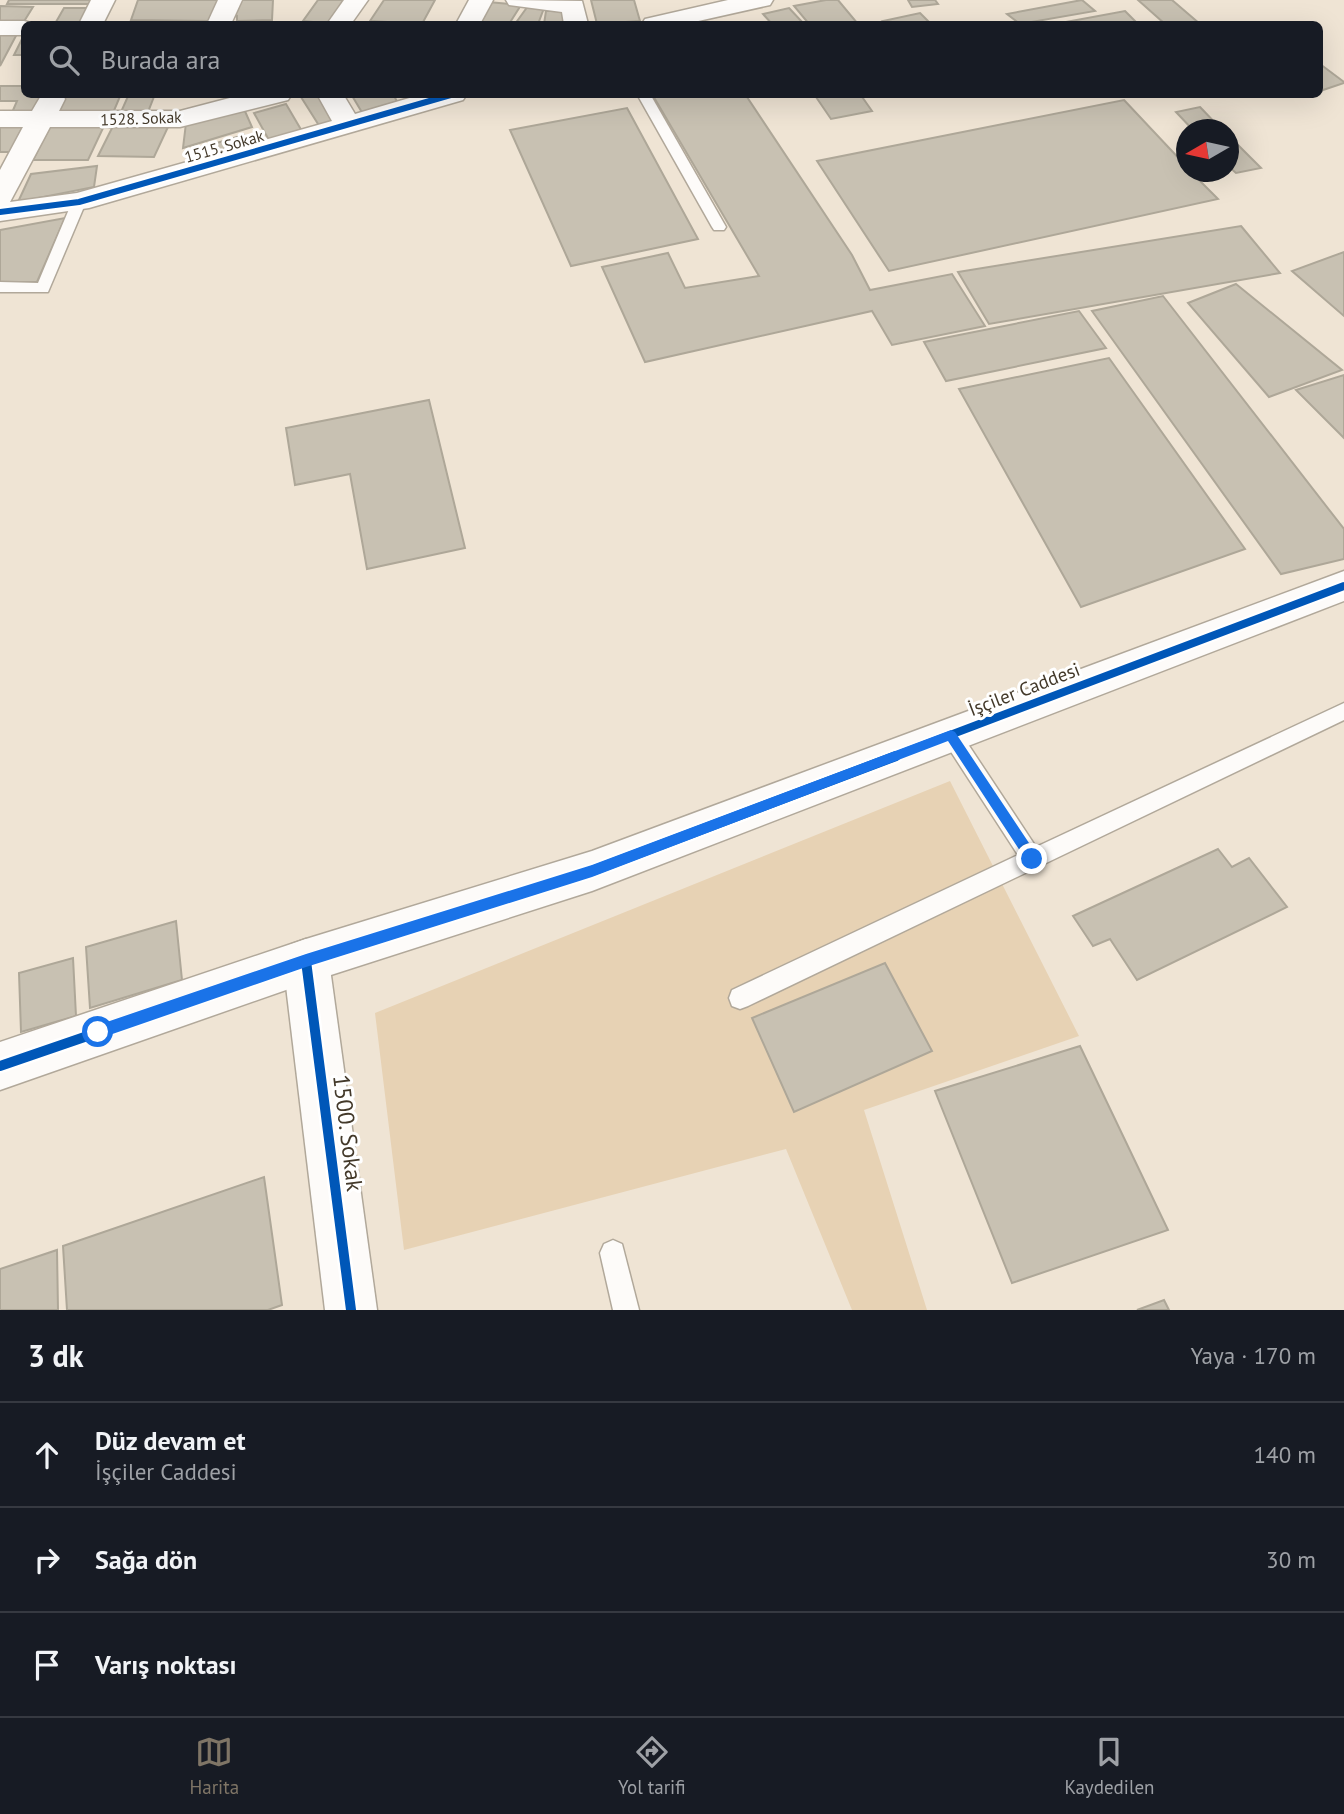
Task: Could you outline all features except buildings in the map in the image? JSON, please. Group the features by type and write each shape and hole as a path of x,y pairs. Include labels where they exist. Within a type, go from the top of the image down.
{"street":[{"path":"92,21 103,0"},
{"path":"220,21 230,0"},
{"path":"341,21 356,0"},
{"path":"470,21 481,0"},
{"path":"517,0 573,6 576,21"},
{"path":"667,21 761,0"},
{"path":"0,28 21,28"},
{"path":"0,195 52,98"},
{"name":"1528. Sokak","path":"0,119 41,119 185,107 250,98"},
{"path":"332,98 348,125"},
{"name":"1515. Sokak","path":"0,212 79,202 440,98"},
{"path":"154,181 185,107"},
{"name":"İşçiler Caddesi","path":"0,1066 306,961 592,871 1344,586"},
{"name":"1500. Sokak","path":"306,961 351,1310"}],"lane":[{"path":"645,98 719,227"},
{"path":"0,288 43,288 79,202"},
{"path":"740,998 1344,710"},
{"path":"951,735 1032,859"},
{"path":"613,1254 626,1310"}],"shaded area":[{"path":"950,781 1079,1036 864,1110 927,1310 852,1310 786,1149 404,1250 375,1013"}],"cycle path":[{"path":"0,212 79,202 440,98"},
{"path":"0,1066 306,961 592,871 1344,586"},
{"path":"306,961 351,1310"}],"route":[{"path":"98,1032 306,961 592,871 951,735 1032,859"}]}
